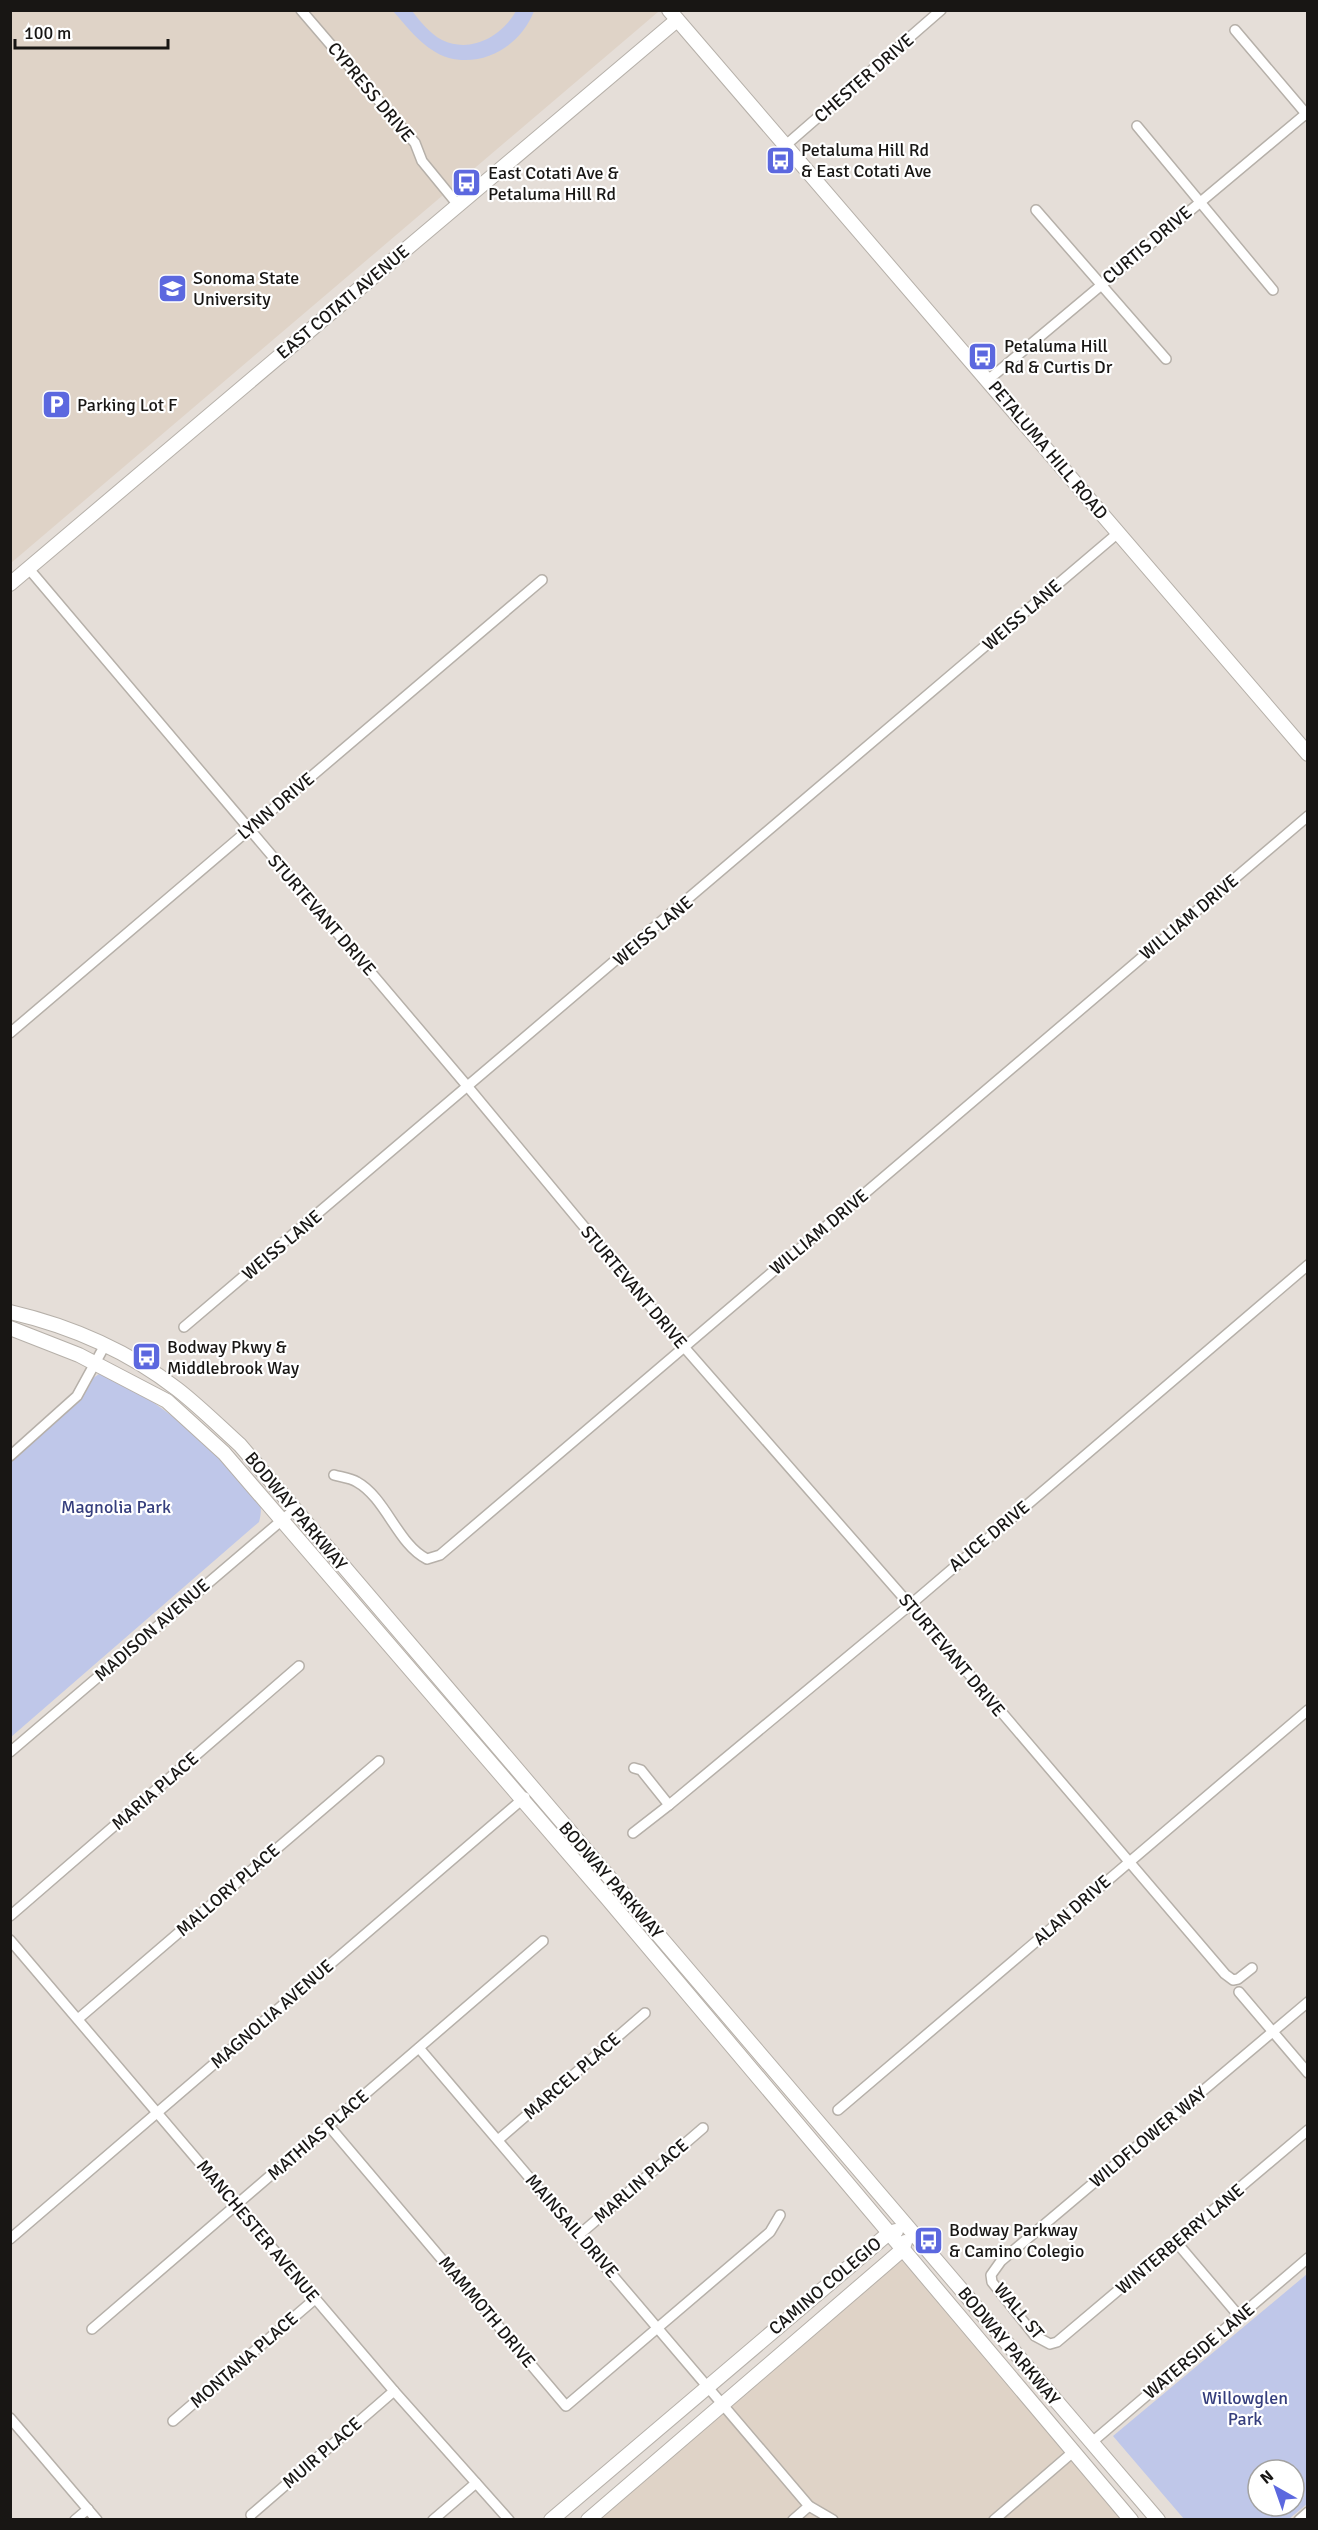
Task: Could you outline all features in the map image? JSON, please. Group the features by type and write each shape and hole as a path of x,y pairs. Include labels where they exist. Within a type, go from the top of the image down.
{"street":[{"name":"CYPRESS DRIVE","path":"302,10 415,143 422,161 458,205"},
{"name":"CHESTER DRIVE","path":"786,145 942,10"},
{"name":"EAST COTATI AVENUE","path":"10,584 458,205 673,15"},
{"name":"PETALUMA HILL ROAD","path":"673,15 1308,754"},
{"path":"1235,30 1307,114"},
{"name":"CURTIS DRIVE","path":"988,380 1307,114"},
{"path":"1137,126 1273,290"},
{"path":"1035,210 1166,359"},
{"name":"WEISS LANE","path":"184,1327 1118,533"},
{"name":"STURTEVANT DRIVE","path":"29,568 468,1087 684,1347 910,1605 1127,1863 1229,1978 1238,1979 1252,1968"},
{"name":"LYNN DRIVE","path":"10,1033 542,580"},
{"name":"WILLIAM DRIVE","path":"334,1475 357,1482 388,1514 416,1554 427,1558 440,1555 1308,816"},
{"name":"ALICE DRIVE","path":"633,1833 910,1605 1308,1265"},
{"name":"BODWAY PARKWAY","path":"10,1312 48,1321 105,1345 177,1389 240,1445 1158,2520"},
{"name":"BODWAY PARKWAY","path":"10,1328 96,1364 167,1401 224,1453 522,1800 1131,2520"},
{"path":"10,1456 77,1396 105,1345"},
{"name":"MADISON AVENUE","path":"10,1752 295,1509"},
{"name":"MARIA PLACE","path":"10,1916 299,1666"},
{"name":"ALAN DRIVE","path":"838,2110 1308,1710"},
{"name":"MALLORY PLACE","path":"78,2019 379,1761"},
{"path":"634,1768 641,1770 669,1804"},
{"name":"MAGNOLIA AVENUE","path":"10,2238 534,1790"},
{"name":"MANCHESTER AVENUE","path":"10,1940 394,2391 509,2520"},
{"name":"MATHIAS PLACE","path":"93,2329 543,1941"},
{"path":"1239,1992 1308,2073"},
{"name":"WILDFLOWER WAY","path":"991,2275 1001,2261 1308,2002"},
{"name":"MARCEL PLACE","path":"498,2140 645,2013"},
{"name":"MAINSAIL DRIVE","path":"419,2048 809,2506 833,2520"},
{"name":"MAMMOTH DRIVE","path":"328,2126 566,2406 658,2327"},
{"name":"MARLIN PLACE","path":"579,2235 703,2128"},
{"name":"WINTERBERRY LANE","path":"1050,2344 1066,2336 1308,2130"},
{"path":"658,2327 770,2232 780,2215"},
{"name":"CAMINO COLEGIO","path":"551,2520 707,2385 889,2233 910,2229"},
{"name":"CAMINO COLEGIO","path":"588,2520 902,2250 910,2229"},
{"path":"1177,2243 1239,2316"},
{"name":"WATERSIDE LANE","path":"1091,2443 1308,2258"},
{"name":"WALL ST","path":"991,2275 995,2288 1035,2336 1050,2344"},
{"name":"MONTANA PLACE","path":"173,2421 315,2299"},
{"name":"MUIR PLACE","path":"251,2515 394,2391"},
{"path":"10,2418 97,2520"},
{"path":"994,2520 1073,2452"},
{"path":"434,2520 476,2483"},
{"path":"793,2520 809,2506"},
{"path":"75,2520 88,2509"},
{"path":"1299,2520 1308,2512"}],"shaded area":[{"name":"Sonoma State University","path":"657,10 658,12 11,563 11,11"},
{"path":"902,2250 1131,2520 588,2520"}],"green space":[{"path":"393,11 412,11 442,40 464,45 474,44 494,35 503,28 516,11 534,11 520,34 500,51 476,59 462,60 440,55 432,50"},
{"name":"Magnolia Park","path":"99,1374 135,1390 211,1448 250,1486 260,1503 260,1519 11,1737 11,1460 63,1415 89,1381"},
{"name":"Willowglen Park","path":"1307,2274 1307,2504 1306,2458 1246,2458 1246,2518 1290,2518 1184,2519 1113,2436"}],"place":[{"name":"Petaluma Hill Rd & East Cotati Ave","path":"780,160"},
{"name":"East Cotati Ave & Petaluma Hill Rd","path":"467,183"},
{"name":"Sonoma State University","path":"172,288"},
{"name":"Petaluma Hill Rd & Curtis Dr","path":"983,356"},
{"name":"Parking Lot F","path":"56,405"},
{"name":"Bodway Pkwy & Middlebrook Way","path":"146,1357"},
{"name":"Bodway Parkway & Camino Colegio","path":"928,2240"}]}
